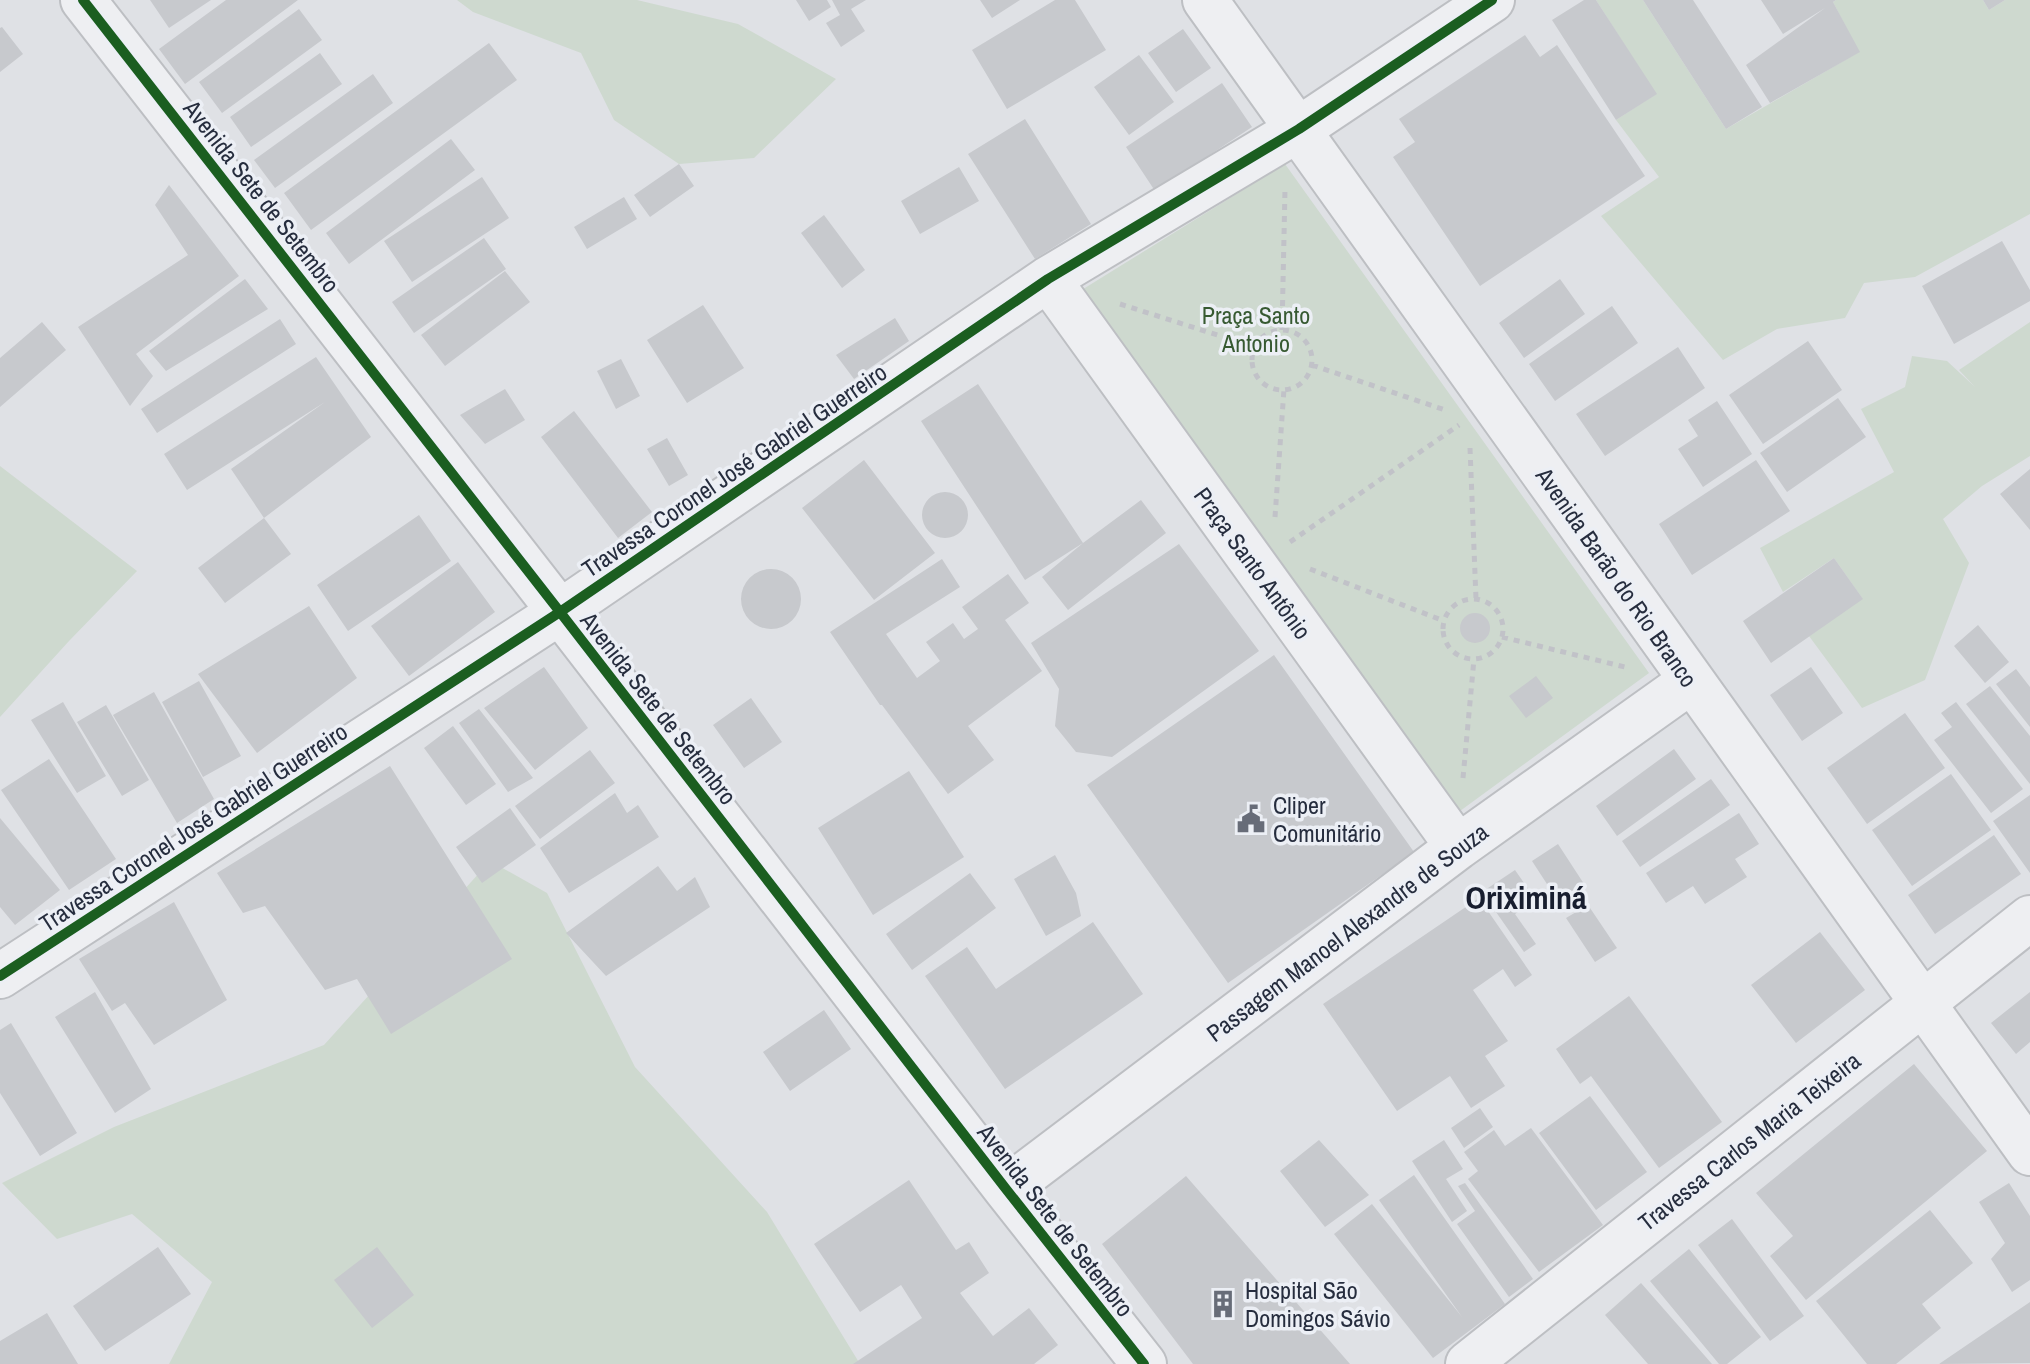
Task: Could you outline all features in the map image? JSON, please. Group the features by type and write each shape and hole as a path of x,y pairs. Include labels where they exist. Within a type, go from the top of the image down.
{"street":[{"name":"Avenida Sete de Setembro","path":"83,0 1144,1364"},
{"name":"Avenida Barão do Rio Branco","path":"1205,0 2030,1153"},
{"name":"Travessa Coronel José Gabriel Guerreiro","path":"0,976 560,612 1048,279 1299,129 1492,0"},
{"name":"Praça Santo Antônio","path":"1048,279 1458,847"},
{"name":"Passagem Manoel Alexandre de Souza","path":"1006,1189 1458,847 1691,681"},
{"name":"Travessa Carlos Maria Teixeira","path":"1468,1364 2030,918"}],"path":[{"path":"1282,330 1285,179"},
{"path":"1110,300 1255,347"},
{"path":"1282,330 1296,333 1303,338 1312,356 1312,365 1303,381 1294,387 1274,388 1264,383 1252,366 1255,347 1268,333 1282,330"},
{"path":"1312,365 1455,414"},
{"path":"1274,524 1284,389"},
{"path":"1285,545 1469,419"},
{"path":"1470,434 1476,599"},
{"path":"1301,565 1444,621"},
{"path":"1476,599 1495,608 1504,627 1498,647 1474,659 1456,654 1450,648 1445,640 1444,621 1456,605 1476,599"},
{"path":"1502,637 1634,669"},
{"path":"1462,780 1474,659"}],"green space":[{"path":"457,0 637,0 738,24 836,79 754,158 679,164 614,120 581,53 473,12"},
{"path":"1596,0 1643,0 1726,129 1859,52 1833,2 1836,0 1983,0 1989,10 2005,0 2030,0 2030,214 1915,277 1864,283 1845,318 1777,329 1723,360 1601,216 1659,177 1616,120 1656,94"},
{"name":"Praça Santo Antonio","path":"1285,164 1649,673 1460,811 1080,291"},
{"path":"2030,322 2030,456 1982,486 1943,519 1969,563 1925,680 1862,708 1809,636 1862,598 1834,558 1783,592 1760,548 1894,472 1861,409 1905,387 1912,356 1947,361 1975,387 1959,370"},
{"path":"0,466 137,571 0,717"},
{"path":"490,861 547,893 635,1067 767,1212 860,1364 169,1364 212,1282 132,1214 57,1239 2,1183 114,1127 324,1045"}],"building":[{"path":"150,0 211,0 169,28"},
{"path":"226,0 298,0 185,84 159,49"},
{"path":"796,0 827,0 831,7 809,21"},
{"path":"832,0 866,0 851,9 865,31 841,47 826,23 840,15"},
{"path":"980,0 1020,0 992,18"},
{"path":"1055,0 1075,0 1106,50 1007,109 972,50"},
{"path":"1584,0 1596,0 1657,94 1616,120 1552,20"},
{"path":"1643,0 1693,0 1762,107 1726,129"},
{"path":"1761,0 1836,0 1833,2 1860,52 1770,103 1746,65 1825,8 1783,34"},
{"path":"1983,0 2005,0 1989,10"},
{"path":"299,9 322,40 222,113 199,82"},
{"path":"0,28 23,54 0,72"},
{"path":"1183,29 1211,68 1176,92 1148,53"},
{"path":"1525,35 1540,57 1557,45 1645,176 1480,286 1393,157 1415,142 1399,119"},
{"path":"489,43 517,80 311,230 284,193"},
{"path":"320,53 342,84 251,147 230,117"},
{"path":"1139,55 1174,102 1129,135 1094,87"},
{"path":"373,74 393,103 275,188 254,160"},
{"path":"1222,83 1252,127 1155,191 1126,147"},
{"path":"1025,119 1091,224 1035,259 968,154"},
{"path":"451,139 475,170 349,264 326,233"},
{"path":"679,164 694,186 650,217 634,195"},
{"path":"959,167 979,201 920,234 901,201"},
{"path":"482,177 509,218 412,282 384,241"},
{"path":"169,185 239,276 136,354 153,376 130,406 78,327 188,255 155,205"},
{"path":"624,197 637,219 587,249 574,227"},
{"path":"824,215 865,270 842,288 801,233"},
{"path":"484,238 506,269 414,333 392,302"},
{"path":"2002,241 2030,290 2030,301 1954,344 1922,286"},
{"path":"505,271 530,302 445,366 421,335"},
{"path":"245,279 268,309 166,371 149,351"},
{"path":"1560,279 1585,314 1524,358 1499,323"},
{"path":"703,305 744,368 687,403 647,340"},
{"path":"1612,306 1638,343 1555,401 1529,364"},
{"path":"895,318 909,341 854,379 836,355"},
{"path":"280,319 296,344 157,433 141,409"},
{"path":"42,322 66,350 0,407 0,358"},
{"path":"1808,341 1842,390 1763,444 1729,395"},
{"path":"1678,347 1705,388 1605,456 1576,414"},
{"path":"316,357 371,437 264,518 231,469 325,402 187,490 164,454"},
{"path":"621,359 640,396 616,409 597,371"},
{"path":"978,384 1083,543 1025,580 921,421"},
{"path":"505,389 525,420 485,444 460,415"},
{"path":"1838,398 1866,437 1787,492 1760,453"},
{"path":"1717,401 1752,454 1703,487 1678,449 1698,436 1688,420"},
{"path":"574,411 652,512 618,538 541,437"},
{"path":"667,438 688,475 669,486 647,449"},
{"path":"864,460 935,553 874,600 802,508"},
{"path":"1756,460 1790,511 1692,575 1659,524"},
{"path":"2030,469 2030,530 2000,494"},
{"path":"945,492 961,499 968,515 961,531 945,538 929,531 922,515 929,499"},
{"path":"1141,500 1166,533 1068,610 1042,577"},
{"path":"419,515 451,561 348,631 317,585"},
{"path":"264,518 291,554 225,603 198,568"},
{"path":"1179,544 1259,651 1112,757 1076,752 1055,726 1059,689 1031,643"},
{"path":"1834,558 1863,599 1771,663 1743,621"},
{"path":"942,559 960,587 886,634 917,678 940,661 926,642 953,623 964,639 978,629 962,607 1008,574 1029,603 1005,620 1042,671 968,726 994,760 948,794 880,705 830,632"},
{"path":"458,562 495,612 409,676 371,626"},
{"path":"771,569 783,571 792,578 799,587 799,611 792,620 783,627 771,629 759,627 750,620 743,611 741,599 743,587 750,578 759,571"},
{"path":"309,606 357,678 257,753 198,674"},
{"path":"1475,613 1486,617 1490,628 1486,639 1475,643 1464,639 1460,628 1464,617"},
{"path":"1978,625 2009,662 1985,683 1954,646"},
{"name":"Cliper Comunitário","path":"1274,655 1414,852 1228,983 1087,785"},
{"path":"544,667 588,728 535,770 484,708"},
{"path":"1811,667 1843,713 1802,741 1770,695"},
{"path":"2016,669 2030,687 2030,727 1996,684"},
{"path":"1536,676 1553,698 1526,718 1509,696"},
{"path":"199,681 241,756 203,777 162,702"},
{"path":"1990,686 2030,736 2030,784 1966,704"},
{"path":"154,692 214,799 177,823 113,715"},
{"path":"751,698 782,742 744,768 713,725"},
{"path":"63,702 106,776 77,793 31,720"},
{"path":"1956,702 2023,789 1991,813 1934,740 1952,727 1941,713"},
{"path":"106,705 149,780 122,796 77,722"},
{"path":"479,709 533,778 508,792 459,723"},
{"path":"1905,713 1945,768 1867,824 1827,768"},
{"path":"453,726 496,784 466,805 424,748"},
{"path":"1674,749 1696,779 1617,836 1596,806"},
{"path":"590,750 615,783 540,839 515,806"},
{"path":"49,759 116,859 69,890 1,790"},
{"path":"390,766 512,959 391,1034 357,979 325,990 265,906 243,913 217,873"},
{"path":"909,771 964,857 873,915 818,828"},
{"path":"1951,774 1991,830 1912,886 1872,830"},
{"path":"1711,779 1730,805 1640,867 1622,841"},
{"path":"615,793 627,813 638,805 659,837 569,893 540,848"},
{"path":"2030,795 2030,873 1993,821"},
{"path":"510,808 536,845 482,883 456,847"},
{"path":"1739,813 1759,844 1735,859 1747,877 1705,904 1693,886 1666,903 1646,873"},
{"path":"0,818 60,890 15,925 0,907"},
{"path":"1994,835 2021,874 1935,934 1908,895"},
{"path":"1558,844 1586,887 1560,904 1532,861"},
{"path":"1055,855 1076,893 1081,916 1046,936 1014,879"},
{"path":"658,866 677,891 695,877 710,907 606,976 566,933"},
{"path":"1515,870 1536,900 1515,914 1536,944 1524,952 1482,892"},
{"path":"970,873 996,908 912,970 886,934"},
{"path":"1479,898 1532,975 1515,987 1503,969 1473,990 1508,1041 1485,1056 1505,1086 1471,1108 1450,1076 1397,1111 1323,1004"},
{"path":"174,902 227,1000 154,1045 125,1003 112,1011 79,959"},
{"path":"1588,905 1617,948 1595,962 1566,918"},
{"path":"1093,922 1143,994 1005,1089 925,976 967,947 996,989"},
{"path":"1820,932 1865,990 1796,1043 1751,985"},
{"path":"95,992 151,1089 115,1113 55,1017"},
{"path":"2030,992 2030,1042 2016,1054 1991,1023"},
{"path":"1629,996 1722,1122 1659,1168 1591,1076 1580,1084 1556,1049"},
{"path":"824,1010 851,1049 790,1091 763,1052"},
{"path":"11,1023 77,1133 40,1156 0,1093 0,1030"},
{"path":"1914,1064 1987,1151 1806,1300 1770,1256 1793,1236 1756,1193"},
{"path":"1590,1096 1647,1172 1596,1210 1539,1133"},
{"path":"1480,1108 1493,1127 1464,1148 1451,1128"},
{"path":"1531,1128 1603,1225 1539,1272 1468,1179 1478,1171 1464,1152 1494,1130 1505,1146"},
{"path":"1319,1140 1369,1195 1325,1227 1280,1171"},
{"path":"1444,1140 1463,1169 1446,1179 1467,1211 1452,1222 1412,1161"},
{"path":"1414,1175 1505,1304 1433,1358 1334,1234 1372,1204 1462,1317 1379,1200"},
{"name":"Hospital São Domingos Sávio","path":"1186,1176 1350,1364 1193,1364 1102,1244"},
{"path":"909,1180 956,1250 969,1242 989,1273 960,1293 993,1336 1029,1308 1058,1345 1034,1364 853,1364 922,1318 901,1285 860,1312 814,1244"},
{"path":"1465,1183 1533,1279 1509,1297 1457,1224 1475,1211 1458,1186"},
{"path":"2009,1183 2030,1216 2030,1280 2012,1292 1991,1259 2005,1243 1979,1202"},
{"path":"1930,1210 1973,1263 1922,1304 1941,1328 1896,1364 1867,1364 1816,1301"},
{"path":"1732,1219 1804,1316 1770,1341 1698,1245"},
{"path":"158,1247 191,1294 105,1351 73,1306"},
{"path":"377,1247 414,1295 372,1328 334,1280"},
{"path":"1689,1249 1761,1337 1727,1364 1719,1364 1650,1281"},
{"path":"1641,1283 1712,1364 1648,1364 1605,1315"},
{"path":"2030,1302 2030,1363 1939,1364"},
{"path":"47,1313 78,1364 0,1364 0,1341"}],"cycle path":[{"path":"83,0 1144,1364"},
{"path":"0,976 560,612 1048,279 1299,129 1492,0"}],"place":[{"name":"Cliper Comunitário","path":"1251,819"},
{"name":"Hospital São Domingos Sávio","path":"1223,1304"}],"district":[{"name":"Oriximiná","path":"1526,897"}]}
